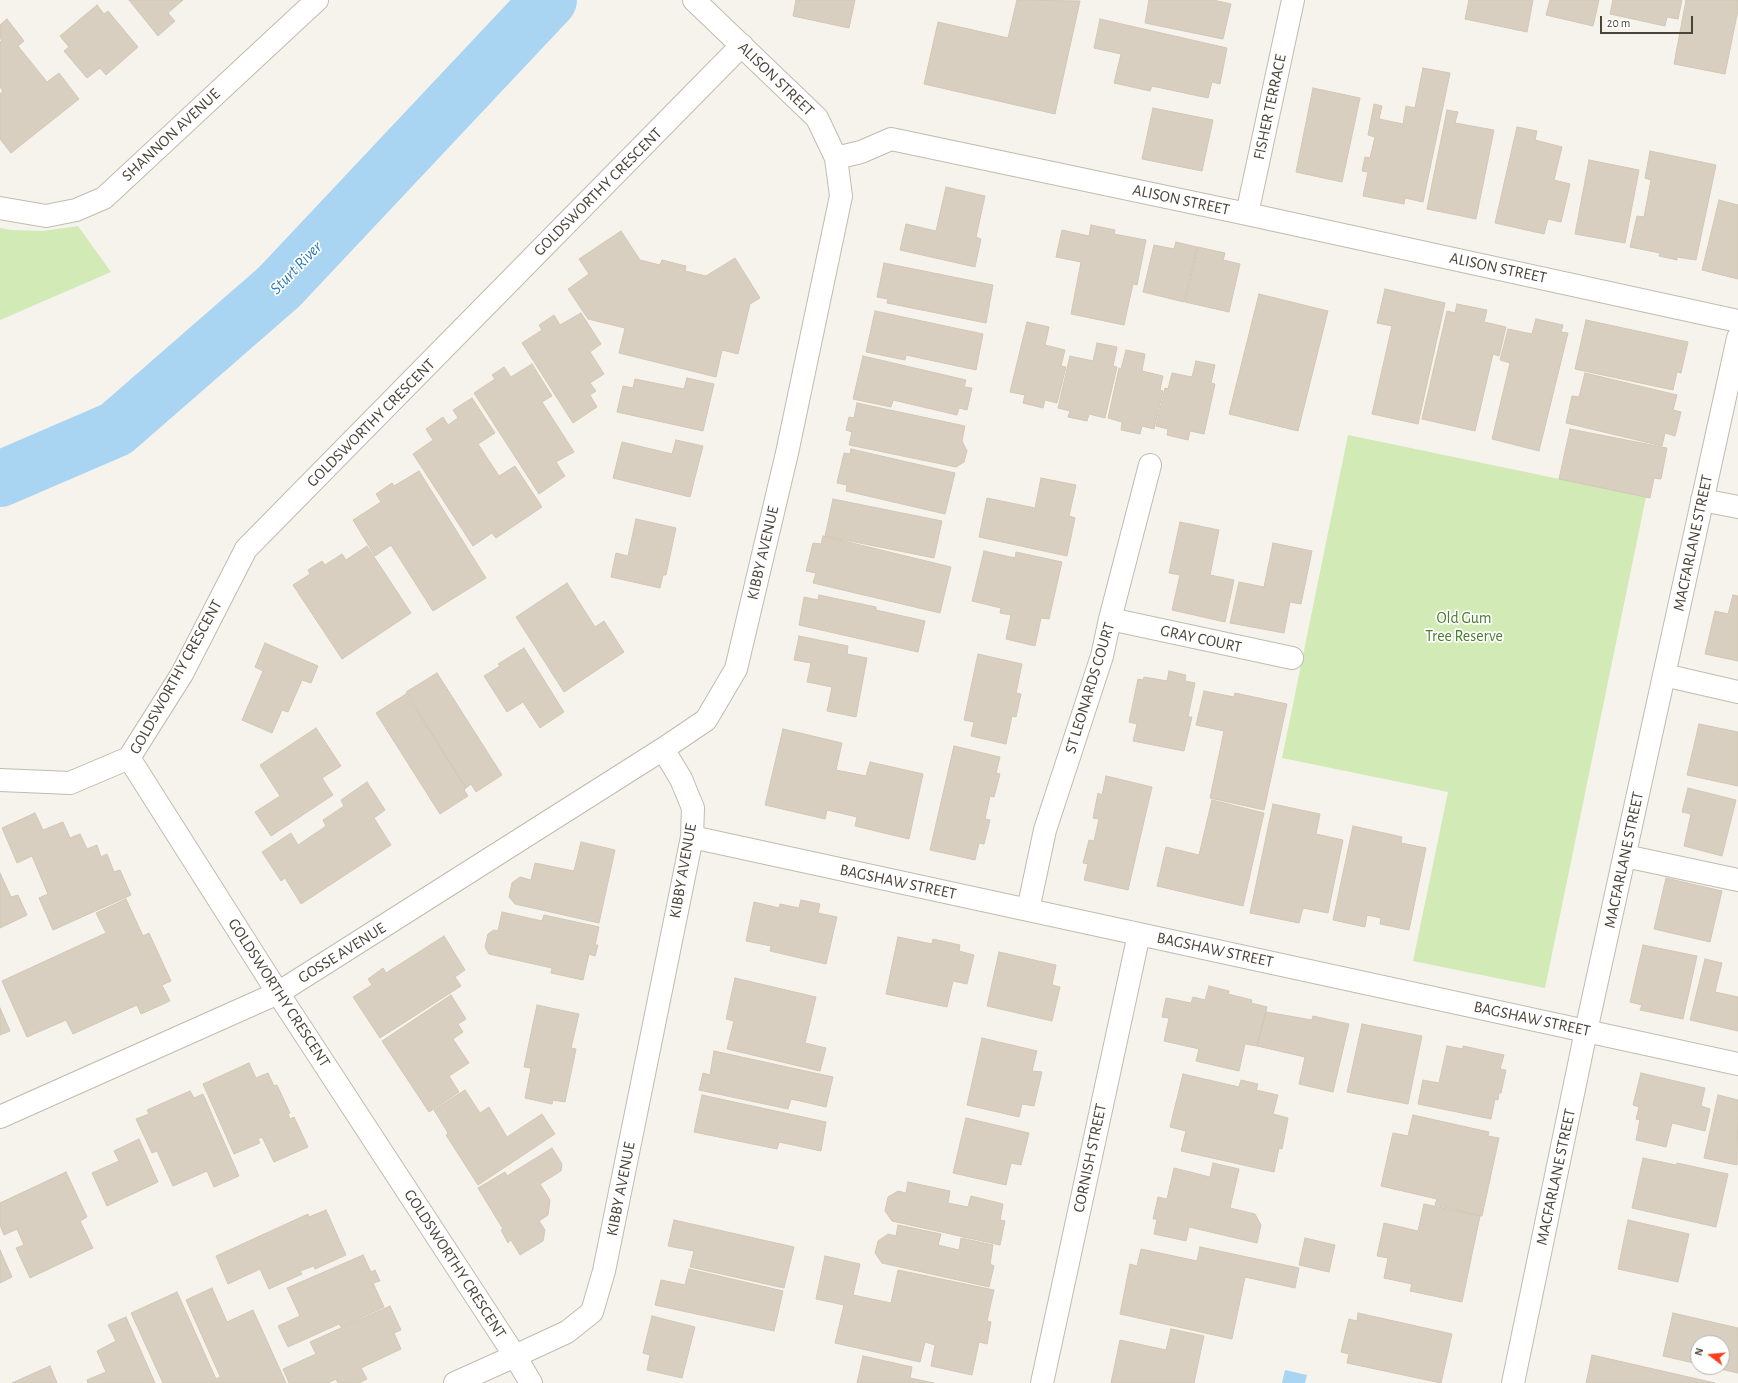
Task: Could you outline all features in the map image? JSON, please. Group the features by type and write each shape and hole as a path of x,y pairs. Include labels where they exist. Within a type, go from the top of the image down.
{"street":[{"name":"SHANNON AVENUE","path":"0,208 46,216 76,210 104,198 317,0"},
{"name":"ALISON STREET","path":"694,0 817,118 836,158 861,152 891,140 1247,214 1738,321"},
{"name":"FISHER TERRACE","path":"1247,214 1293,0"},
{"name":"GOLDSWORTHY CRESCENT","path":"515,1356 278,994 129,758 182,674 246,550 742,45"},
{"name":"KIBBY AVENUE","path":"455,1383 567,1332 592,1312 604,1271 692,837 693,808 681,779 663,749 706,720 736,669 788,453 841,196 836,158"},
{"name":"MACFARLANE STREET","path":"1513,1383 1586,1031 1738,338"},
{"name":"ST LEONARDS COURT","path":"1028,910 1045,830 1102,656 1110,619 1150,465"},
{"path":"1702,500 1738,507"},
{"name":"GRAY COURT","path":"1110,619 1292,658"},
{"path":"1664,675 1738,692"},
{"name":"GOSSE AVENUE","path":"0,1117 278,994 663,749"},
{"path":"0,780 70,783 129,758"},
{"name":"BAGSHAW STREET","path":"692,837 1738,1064"},
{"path":"1625,856 1738,880"},
{"name":"CORNISH STREET","path":"1042,1383 1139,934"},
{"path":"515,1356 531,1383"}],"green space":[{"path":"78,226 111,272 0,320 0,228 11,230 43,231"},
{"name":"Old Gum Tree Reserve","path":"1348,435 1646,497 1545,988 1413,961 1448,792 1282,758"}],"water":[{"path":"1285,1370 1307,1375 1305,1383 1282,1383"}],"building":[{"path":"129,0 183,0 168,13 175,21 158,36"},
{"path":"796,0 855,0 849,28 793,16"},
{"path":"1017,0 1080,1 1055,114 924,84 938,22 1008,38"},
{"path":"1149,0 1213,0 1231,4 1223,39 1145,23"},
{"path":"1469,0 1533,0 1527,32 1465,19"},
{"path":"1550,0 1599,0 1593,26 1546,15"},
{"path":"1613,0 1682,0 1678,19 1667,17 1665,26 1610,14"},
{"path":"1686,0 1738,0 1738,10 1725,74 1674,64"},
{"path":"97,5 104,14 108,11 138,47 106,75 100,68 87,78 64,51 69,47 60,36"},
{"path":"7,19 24,41 18,46 47,82 59,73 79,99 11,153 0,139 0,94 3,91 0,87 0,42 2,41 0,38 0,25"},
{"path":"1100,19 1227,48 1220,84 1212,82 1208,98 1152,86 1150,91 1114,83 1121,54 1094,48"},
{"path":"1423,68 1450,73 1423,202 1405,198 1404,204 1363,196 1368,172 1362,171 1365,157 1370,158 1375,137 1368,135 1374,104 1382,106 1379,119 1403,124 1406,106 1415,108"},
{"path":"1313,88 1360,98 1342,182 1296,172"},
{"path":"1153,108 1213,120 1202,171 1142,159"},
{"path":"1447,110 1458,112 1455,123 1494,130 1476,219 1427,209"},
{"path":"1517,127 1537,131 1535,140 1562,147 1554,180 1570,184 1561,222 1548,219 1544,234 1495,223"},
{"path":"1650,151 1716,165 1696,260 1677,257 1677,260 1659,256 1660,253 1630,247 1637,216 1644,217 1651,180 1645,178"},
{"path":"1589,160 1639,170 1625,243 1575,234"},
{"path":"946,187 985,196 976,237 981,239 975,267 900,250 906,224 936,231"},
{"path":"1719,200 1738,205 1738,279 1702,270"},
{"path":"1091,225 1115,230 1114,234 1146,240 1137,285 1133,284 1124,325 1071,314 1081,262 1056,257 1062,230 1089,236"},
{"path":"621,231 640,260 660,265 662,260 686,266 685,271 706,276 735,258 760,298 750,304 738,354 722,350 716,377 619,353 625,328 588,319 568,289 589,274 579,259"},
{"path":"1176,242 1197,247 1184,302 1143,292 1154,245 1174,249"},
{"path":"1198,247 1225,253 1223,260 1240,264 1229,312 1185,302"},
{"path":"884,263 993,285 986,323 887,303 888,299 877,297"},
{"path":"1385,289 1445,303 1418,424 1372,414 1392,326 1377,323"},
{"path":"1259,294 1328,311 1298,431 1229,414"},
{"path":"1457,304 1487,310 1484,322 1506,327 1499,356 1493,354 1475,431 1422,419 1447,311 1455,313"},
{"path":"875,311 983,334 976,370 906,355 905,360 866,352"},
{"path":"581,313 601,344 590,352 604,374 590,383 596,391 590,395 597,407 573,423 522,343 542,330 539,325 554,315 560,325"},
{"path":"1536,319 1563,325 1561,332 1568,333 1539,451 1492,439 1510,363 1500,360 1508,329 1532,334"},
{"path":"1586,320 1688,342 1681,373 1677,372 1673,390 1575,369"},
{"path":"1027,322 1049,327 1045,345 1065,350 1061,366 1066,367 1057,403 1045,400 1043,408 1023,403 1025,395 1010,392"},
{"path":"1097,343 1117,347 1113,366 1117,367 1105,418 1089,414 1087,421 1068,417 1070,411 1058,408 1070,356 1093,361"},
{"path":"1126,350 1145,354 1142,371 1163,376 1160,390 1163,391 1154,429 1142,426 1140,434 1121,430 1122,422 1108,418 1119,368 1121,369"},
{"path":"863,356 966,380 964,387 972,388 967,410 959,408 957,415 893,400 891,407 853,399"},
{"path":"1196,361 1215,365 1211,383 1215,384 1204,434 1190,431 1188,440 1167,435 1168,429 1156,426 1165,388 1168,389 1172,373 1192,377"},
{"path":"532,364 552,396 542,402 574,452 556,462 565,476 539,494 474,393 495,379 492,375 504,367 511,377"},
{"path":"1585,373 1677,395 1673,410 1681,412 1675,436 1665,433 1662,446 1566,423 1572,396 1579,397"},
{"path":"687,378 714,384 703,431 617,412 623,386 633,388 635,379 684,389"},
{"path":"472,398 495,433 478,444 499,476 515,466 542,507 496,538 492,533 473,546 413,454 433,440 426,429 443,417 448,425 458,418 453,410"},
{"path":"857,403 965,426 962,441 967,451 964,462 956,467 849,445 852,432 846,430 849,417 854,418"},
{"path":"1570,429 1667,448 1661,479 1654,478 1650,498 1559,479"},
{"path":"676,440 703,446 690,497 613,478 622,442 672,454"},
{"path":"851,449 955,473 945,514 846,491 847,485 837,483 844,453 850,454"},
{"path":"419,471 486,578 433,611 391,545 375,556 353,520 381,502 376,494 392,483 394,486"},
{"path":"1041,478 1076,485 1069,516 1075,518 1067,556 979,537 987,498 1035,508"},
{"path":"833,499 942,521 934,558 825,536"},
{"path":"636,519 676,528 666,575 663,575 660,588 611,577 616,553 628,556"},
{"path":"1180,522 1219,530 1210,575 1234,580 1225,622 1172,610 1180,575 1169,573"},
{"path":"823,536 951,567 940,613 813,583 816,573 806,571 813,543 821,544"},
{"path":"1273,543 1312,551 1301,604 1290,602 1284,633 1230,623 1239,582 1264,587"},
{"path":"367,546 411,613 342,659 293,585 310,574 308,570 322,561 325,565 342,554 346,560"},
{"path":"984,551 1015,558 1016,552 1062,562 1049,619 1041,618 1035,646 1006,639 1011,615 1000,613 1001,608 972,601"},
{"path":"567,583 595,627 604,621 624,652 564,692 516,617"},
{"path":"819,595 876,607 876,610 925,621 918,652 799,625 804,597 818,600"},
{"path":"1733,595 1738,596 1738,661 1705,654 1715,611 1728,614"},
{"path":"799,636 848,646 847,654 867,658 856,717 827,711 832,687 807,682 811,663 794,660"},
{"path":"265,643 318,666 311,683 302,680 288,712 282,710 272,733 242,720 263,671 255,667"},
{"path":"524,648 564,712 540,728 523,702 507,712 484,676 500,666 498,664"},
{"path":"978,654 1022,664 1016,693 1021,694 1016,717 1012,716 1006,744 971,736 974,722 964,720"},
{"path":"1169,671 1186,675 1185,681 1195,683 1188,717 1192,717 1184,751 1133,741 1137,724 1129,722 1138,679 1143,680 1144,677 1167,681"},
{"path":"437,673 502,775 476,792 471,784 466,788 406,692"},
{"path":"1204,691 1234,697 1235,693 1287,704 1264,810 1210,798 1224,731 1196,725"},
{"path":"406,694 466,788 464,790 468,796 440,814 376,713"},
{"path":"1699,724 1738,732 1738,786 1687,775"},
{"path":"316,728 341,766 322,778 333,795 271,836 255,812 280,796 260,765"},
{"path":"783,729 842,743 836,770 866,776 870,762 923,774 909,839 855,826 857,817 827,810 825,819 765,805"},
{"path":"954,746 1000,757 996,773 1000,774 994,797 990,796 985,819 990,820 984,844 979,843 975,860 930,850"},
{"path":"1106,776 1152,787 1128,890 1084,880 1088,864 1083,863 1089,840 1094,841 1099,819 1093,818 1098,793 1102,795"},
{"path":"367,782 385,810 374,818 391,845 301,904 285,878 281,881 262,852 291,833 298,845 326,826 323,820 344,806 341,800"},
{"path":"1688,788 1736,800 1722,856 1684,846 1691,814 1682,812"},
{"path":"1212,800 1264,813 1243,906 1157,886 1166,847 1199,855"},
{"path":"1273,804 1320,814 1316,834 1343,840 1328,913 1303,908 1299,923 1250,913"},
{"path":"35,813 43,830 63,822 70,838 80,834 87,849 97,845 101,857 107,854 114,872 120,870 131,895 53,930 39,898 48,894 32,856 17,863 2,828"},
{"path":"1353,826 1402,837 1401,843 1426,848 1409,930 1380,924 1381,918 1367,915 1365,927 1333,920"},
{"path":"581,842 615,850 599,923 515,904 509,897 512,883 520,877 531,880 535,863 574,871"},
{"path":"0,873 11,897 18,895 27,915 0,928"},
{"path":"1666,878 1722,891 1710,942 1654,929"},
{"path":"126,899 143,936 149,933 171,981 162,985 170,1001 141,1014 137,1005 73,1034 66,1020 27,1037 2,981 106,933 96,913"},
{"path":"801,900 820,904 818,913 837,917 826,964 770,951 771,946 746,941 754,902 779,908 780,904 799,908"},
{"path":"502,912 542,921 544,915 599,927 595,945 598,945 595,956 589,954 583,980 551,973 552,968 489,954 485,947 488,934 494,930 498,931"},
{"path":"444,936 465,970 455,977 461,986 380,1038 353,997 372,985 368,979 383,968 386,973"},
{"path":"898,937 932,944 933,939 960,945 959,951 974,955 967,984 953,981 947,1007 886,994"},
{"path":"1643,945 1697,956 1683,1019 1640,1010 1642,1005 1630,1002"},
{"path":"999,952 1056,965 1052,985 1060,987 1052,1021 987,1006"},
{"path":"1705,959 1722,963 1715,992 1738,997 1738,1031 1690,1020"},
{"path":"735,978 816,997 805,1043 826,1048 820,1071 727,1049 734,1021 726,1019"},
{"path":"1209,986 1229,991 1228,994 1252,1000 1251,1003 1267,1007 1257,1046 1245,1044 1239,1071 1196,1061 1199,1049 1164,1041 1169,1018 1162,1017 1166,998 1191,1003 1193,997 1205,1000"},
{"path":"451,995 466,1019 458,1024 463,1032 453,1039 469,1063 449,1076 459,1092 429,1112 382,1041"},
{"path":"537,1005 579,1014 571,1048 576,1049 565,1102 553,1100 552,1104 525,1098 531,1068 524,1067"},
{"path":"0,1008 10,1031 0,1035"},
{"path":"1266,1012 1312,1020 1313,1016 1349,1024 1333,1092 1299,1084 1305,1057 1257,1046"},
{"path":"1362,1024 1422,1036 1408,1104 1347,1092"},
{"path":"982,1038 1037,1051 1032,1071 1042,1072 1034,1106 1022,1104 1019,1117 967,1105"},
{"path":"1447,1046 1463,1049 1463,1046 1504,1055 1500,1069 1506,1070 1501,1093 1499,1093 1498,1100 1495,1099 1491,1119 1418,1104 1423,1080 1439,1083"},
{"path":"714,1051 833,1077 826,1107 791,1099 788,1109 699,1090 703,1073 710,1075"},
{"path":"249,1063 256,1078 268,1073 274,1086 277,1085 290,1113 288,1114 290,1119 294,1117 308,1147 274,1162 262,1137 258,1139 260,1143 234,1154 203,1084"},
{"path":"1641,1073 1705,1088 1701,1106 1710,1109 1705,1131 1672,1123 1666,1147 1636,1140 1640,1120 1636,1119 1639,1107 1633,1105"},
{"path":"1183,1074 1239,1087 1241,1080 1258,1084 1256,1090 1278,1095 1273,1114 1288,1118 1282,1149 1279,1148 1274,1172 1181,1151 1186,1131 1170,1127"},
{"path":"465,1090 480,1113 489,1107 507,1137 542,1114 555,1134 478,1185 446,1135 448,1133 434,1110"},
{"path":"190,1091 194,1098 203,1094 239,1176 214,1187 207,1171 173,1186 157,1151 152,1153 136,1119 149,1114 147,1110"},
{"path":"702,1095 826,1122 821,1151 779,1142 777,1149 694,1132"},
{"path":"1718,1095 1738,1100 1737,1165 1704,1158"},
{"path":"1413,1115 1489,1132 1488,1136 1499,1138 1482,1216 1435,1205 1437,1199 1381,1186 1393,1133 1408,1136"},
{"path":"966,1118 1029,1133 1021,1165 1011,1163 1006,1185 953,1173"},
{"path":"139,1139 158,1182 107,1206 92,1173 119,1161 114,1151"},
{"path":"552,1148 562,1164 561,1171 540,1184 550,1200 548,1215 539,1221 545,1230 543,1241 520,1255 511,1240 508,1243 501,1230 503,1229 478,1188 505,1172 507,1176"},
{"path":"1643,1158 1676,1165 1677,1163 1728,1174 1716,1227 1632,1208"},
{"path":"1213,1163 1239,1169 1230,1208 1255,1214 1261,1225 1257,1243 1189,1227 1186,1241 1154,1234 1157,1219 1153,1219 1158,1197 1167,1199 1174,1168 1210,1177"},
{"path":"66,1172 87,1217 80,1221 93,1248 30,1278 16,1248 24,1245 17,1229 4,1235 0,1225 0,1203"},
{"path":"908,1182 950,1191 948,1203 968,1207 971,1196 1003,1204 1000,1220 1005,1221 1000,1245 892,1221 885,1211 888,1197 898,1191 906,1193"},
{"path":"1424,1204 1480,1216 1462,1302 1410,1291 1412,1284 1384,1278 1388,1258 1377,1256 1384,1223 1418,1231"},
{"path":"326,1210 346,1255 315,1269 314,1266 300,1271 302,1274 269,1289 260,1269 228,1284 216,1256 308,1214 309,1217"},
{"path":"674,1220 794,1247 784,1288 690,1267 694,1251 668,1246"},
{"path":"1628,1220 1689,1234 1678,1282 1618,1269"},
{"path":"898,1225 941,1234 938,1245 959,1250 961,1238 993,1245 990,1264 994,1266 989,1287 882,1263 875,1253 878,1241 888,1234 896,1236"},
{"path":"1305,1238 1335,1245 1329,1272 1299,1265"},
{"path":"1200,1247 1299,1268 1295,1288 1245,1277 1232,1339 1120,1314 1130,1264 1137,1266 1141,1249 1197,1261"},
{"path":"0,1250 12,1277 0,1283"},
{"path":"363,1255 371,1272 375,1270 380,1281 373,1283 384,1307 341,1327 339,1324 288,1347 278,1326 300,1316 287,1288"},
{"path":"825,1256 860,1264 853,1295 891,1303 898,1270 994,1290 987,1321 991,1322 987,1344 979,1342 972,1375 931,1366 935,1345 925,1342 920,1362 835,1343 844,1305 816,1299"},
{"path":"689,1269 783,1291 774,1331 655,1305 661,1280 685,1285"},
{"path":"212,1288 227,1322 253,1310 286,1383 223,1383 186,1300"},
{"path":"177,1292 216,1379 219,1377 222,1383 163,1383 131,1313"},
{"path":"390,1306 401,1330 394,1333 401,1349 361,1368 367,1379 359,1383 338,1383 336,1379 328,1383 289,1383 283,1369 316,1354 310,1342"},
{"path":"1358,1313 1452,1334 1441,1383 1347,1363 1349,1354 1341,1352 1349,1319 1357,1321"},
{"path":"1673,1313 1738,1328 1738,1373 1730,1371 1730,1335 1690,1335 1690,1362 1663,1356"},
{"path":"652,1316 695,1327 682,1378 647,1370 650,1355 643,1353"},
{"path":"126,1317 155,1383 88,1383 87,1380 106,1372 97,1351 116,1341 108,1325"},
{"path":"1171,1329 1204,1336 1194,1383 1111,1383 1120,1340 1166,1350"},
{"path":"1592,1355 1715,1383 1586,1383"},
{"path":"863,1356 912,1367 910,1378 934,1383 857,1383"},
{"path":"50,1366 57,1383 12,1383"}],"waterway":[{"name":"Sturt River","path":"0,479 116,429 279,287 549,0"}]}
